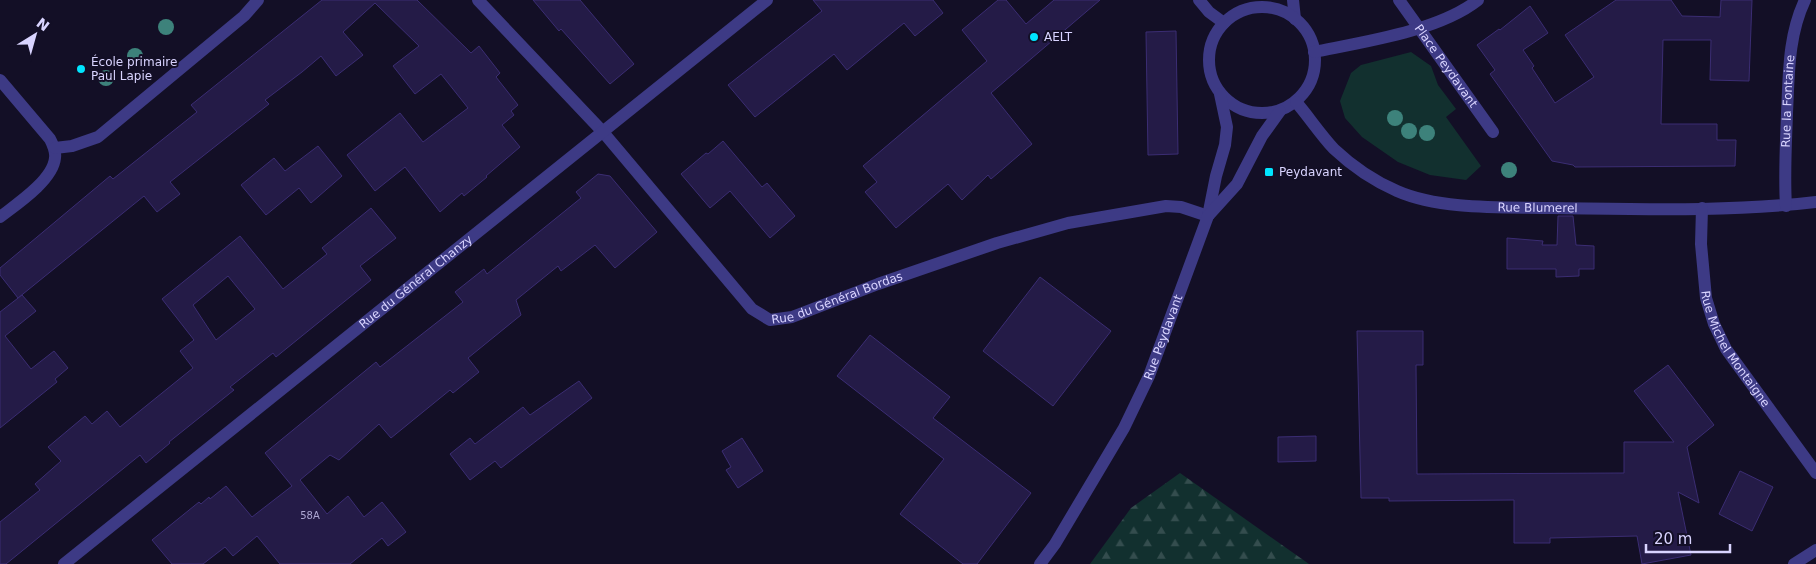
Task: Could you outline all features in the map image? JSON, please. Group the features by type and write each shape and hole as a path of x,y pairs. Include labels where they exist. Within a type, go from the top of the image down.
{"street":[{"path":"55,148 72,146 98,137 244,16 258,0"},
{"name":"Rue du Général Bordas","path":"478,0 603,132 752,309 770,320 792,317 878,284 997,243 1068,223 1166,206 1181,207 1208,216"},
{"name":"Rue du Général Chanzy","path":"64,564 767,0"},
{"path":"1199,0 1209,12 1224,23"},
{"path":"1238,12 1256,7 1274,8 1295,19 1304,28 1310,39 1314,52 1314,69 1310,84 1305,93 1296,102 1280,111 1264,114 1250,112 1233,106 1220,94 1211,79 1208,50 1214,36 1247,0"},
{"path":"1293,0 1295,19"},
{"name":"Place Peydavant","path":"1399,0 1493,132"},
{"path":"1314,52 1354,45 1419,28 1466,10 1478,0"},
{"name":"Rue la Fontaine","path":"1786,206 1784,178 1788,67 1792,38 1805,0"},
{"path":"0,80 50,139 55,148 56,159 50,172 39,185 0,217"},
{"path":"1208,216 1216,176 1225,145 1226,127 1220,94"},
{"name":"Rue Blumerel","path":"1296,102 1333,148 1364,174 1398,191 1429,200 1472,206 1640,209 1786,206 1816,202"},
{"name":"Rue Peydavant","path":"1040,564 1055,544 1087,492 1128,419 1149,376 1208,216 1237,184 1262,136 1280,111"},
{"name":"Rue Michel Montaigne","path":"1702,208 1701,244 1706,298 1714,324 1726,349 1766,407 1816,473"},
{"path":"1794,564 1816,550"}],"green space":[{"path":"1411,52 1431,66 1438,85 1456,109 1446,117 1481,166 1466,180 1430,175 1398,162 1362,137 1345,118 1340,101 1351,73 1361,65"},
{"path":"1180,473 1309,564 1090,564 1131,508"}],"building":[{"path":"322,0 417,0 471,53 479,46 500,73 496,77 518,105 511,111 514,115 502,125 520,147 464,196 462,193 440,212 405,167 375,191 347,155 400,113 423,142 468,108 441,74 415,94 393,66 419,46 375,3 343,32 363,55 336,76 321,56 265,100 269,104 170,182 180,194 157,212 144,196 18,298 0,275 0,268 110,176 113,179 197,112 191,105"},
{"path":"533,0 580,0 634,64 610,84 561,29 559,31"},
{"path":"813,0 933,0 943,13 915,36 904,23 847,70 834,54 755,117 728,85 822,11"},
{"path":"998,0 1006,0 1026,24 1054,0 1100,0 991,93 1032,144 991,179 988,175 962,200 948,184 896,228 865,192 877,182 863,166 987,61 962,30"},
{"path":"1616,0 1671,0 1682,16 1720,17 1721,0 1752,0 1749,81 1710,80 1711,40 1663,40 1661,124 1717,124 1717,140 1736,140 1735,166 1575,167 1552,161 1490,74 1495,70 1477,45 1500,30 1530,6 1548,33 1523,50 1534,66 1532,68 1555,103 1594,77 1565,35"},
{"path":"1176,31 1178,154 1148,155 1146,32"},
{"path":"723,141 762,187 767,183 795,216 770,238 730,191 710,208 681,174"},
{"path":"318,146 342,176 311,203 299,188 266,215 241,185 274,158 285,171"},
{"path":"598,174 610,176 657,232 615,268 595,245 561,271 558,266 516,300 521,315 468,358 479,372 453,393 450,390 391,438 379,424 339,460 330,455 300,480 327,514 348,496 364,517 382,502 406,532 388,546 382,538 350,564 280,564 257,536 233,556 225,547 203,564 172,564 152,540 199,502 201,504 209,497 210,499 226,486 252,517 292,486 265,453 376,362 380,367 463,302 455,292 484,269 487,274 581,198 576,192"},
{"path":"371,208 396,238 360,266 371,280 276,357 273,353 230,387 234,390 146,463 140,455 6,564 0,564 0,522 40,490 35,484 61,461 48,447 85,416 92,424 107,411 120,427 193,368 180,351 194,340 162,299 240,236 283,289 327,254 322,248","holes":["228,276 255,309 216,340 193,305"]},
{"path":"1558,216 1573,216 1576,245 1594,246 1594,269 1579,269 1579,276 1556,277 1556,269 1507,269 1507,238 1543,241 1542,245 1557,245"},
{"path":"1040,277 1111,331 1053,406 983,351"},
{"path":"22,295 36,311 5,336 31,369 54,351 68,368 55,379 57,382 0,428 0,312"},
{"path":"1357,331 1423,331 1423,365 1416,365 1417,474 1624,473 1624,442 1674,442 1634,391 1668,365 1714,425 1687,447 1699,503 1678,492 1691,555 1642,564 1637,536 1550,538 1550,543 1514,543 1514,500 1389,501 1389,498 1361,498"},
{"path":"870,335 950,397 933,418 1031,493 977,564 963,564 900,514 944,459 837,376"},
{"path":"579,381 592,398 501,468 495,461 470,480 450,454 470,438 475,444 523,407 530,415"},
{"path":"1316,436 1316,461 1278,462 1278,437"},
{"path":"742,438 763,471 738,488 726,470 731,467 722,451"},
{"path":"1740,471 1773,487 1752,531 1719,514"}],"place":[{"name":"AELT","path":"1034,37"},
{"name":"École primaire Paul Lapie","path":"81,69"},
{"name":"Peydavant","path":"1269,172"}]}
